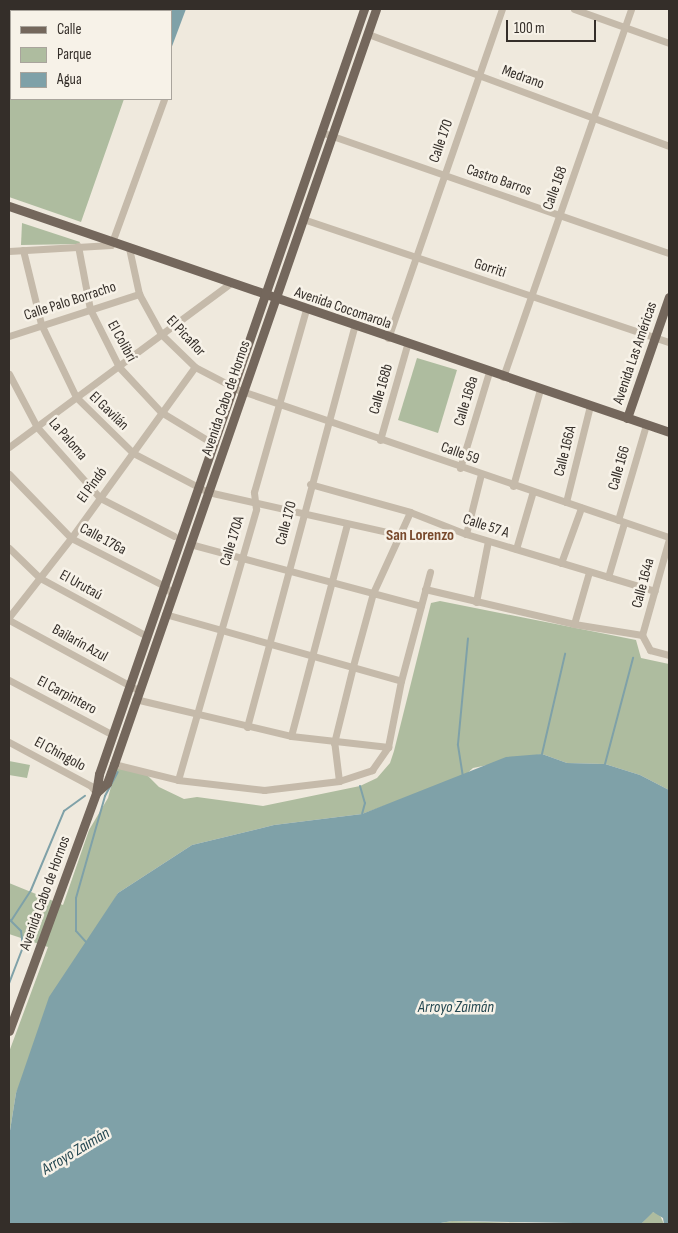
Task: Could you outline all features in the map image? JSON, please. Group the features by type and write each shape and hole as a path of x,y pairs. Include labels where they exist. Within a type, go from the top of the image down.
{"main road":[{"name":"Avenida Cabo de Hornos","path":"9,1031 96,793 97,781 364,9"},
{"name":"Avenida Cabo de Hornos","path":"96,793 106,783 114,764 376,9"},
{"name":"Avenida Cocomarola","path":"9,206 265,294 354,327 669,432"},
{"name":"Avenida Las Américas","path":"627,418 669,297"}],"street":[{"name":"Calle 170","path":"388,338 502,9"},
{"path":"574,9 669,43"},
{"name":"Calle 168","path":"503,377 631,9"},
{"name":"Medrano","path":"368,34 669,146"},
{"path":"9,251 78,246 110,246 114,242 164,100"},
{"name":"Castro Barros","path":"321,132 669,253"},
{"name":"Gorriti","path":"303,220 669,342"},
{"name":"El Colibrí","path":"78,246 90,309 119,367 161,412 207,440"},
{"name":"El Picaflor","path":"129,248 139,294 161,334 195,368 243,390"},
{"name":"El Gavilán","path":"23,250 41,324 76,397 132,452 208,492 401,535"},
{"path":"9,448 231,283"},
{"name":"Calle Palo Borracho","path":"9,336 41,324 139,294"},
{"name":"Calle 170A","path":"178,780 256,509 254,492 278,401 306,310"},
{"name":"Calle 170","path":"247,728 287,570 354,327"},
{"name":"Calle 168b","path":"380,440 407,345"},
{"name":"El Pindó","path":"9,618 71,538 161,412 195,368"},
{"name":"Calle 168a","path":"460,468 489,372"},
{"name":"La Paloma","path":"9,374 37,427 100,498 174,536"},
{"path":"513,486 540,389"},
{"name":"Calle 59","path":"243,390 460,468 669,538"},
{"name":"Calle 166A","path":"566,502 590,406"},
{"name":"Calle 166","path":"608,577 646,424"},
{"name":"Calle 176a","path":"9,474 71,538 165,586 172,594"},
{"path":"466,534 481,474"},
{"name":"Calle 57 A","path":"310,484 410,512 466,534 655,591"},
{"path":"516,549 533,492"},
{"path":"562,563 581,508"},
{"path":"339,781 334,743 353,666 373,593 410,512"},
{"path":"291,736 346,524"},
{"name":"Calle 164a","path":"642,635 669,538"},
{"path":"476,602 488,541"},
{"path":"190,544 421,606"},
{"name":"El Urutaú","path":"9,548 40,578 147,636"},
{"path":"114,764 178,780 264,790 339,781 372,770 388,747 401,681 430,572"},
{"path":"574,624 589,572"},
{"path":"425,589 574,624 642,635 650,650 669,655"},
{"path":"165,614 313,654 401,681"},
{"name":"Bailarín Azul","path":"9,618 130,686 137,695 197,716 247,728 334,743 388,747"},
{"name":"El Carpintero","path":"9,680 113,735"},
{"name":"El Chingolo","path":"9,742 91,786 96,793"}],"green space":[{"path":"9,9 156,9 10,10 10,100 124,100 81,222 9,197"},
{"path":"22,223 80,242 79,244 21,245"},
{"path":"417,358 457,370 438,433 398,420"},
{"path":"440,601 636,640 641,658 669,664 669,790 640,775 605,764 567,763 542,754 473,768 463,777 362,814 274,825 192,845 118,893 16,1093 9,1137 9,1052 48,947 9,934 9,883 63,905 89,830 108,798 116,768 146,774 159,787 184,799 197,797 263,806 360,786 377,778 390,763 394,751 431,603"},
{"path":"9,761 30,765 27,778 9,775"},
{"path":"652,1212 659,1213 664,1224 641,1224"},
{"path":"452,1221 559,1224 435,1224"}],"water":[{"path":"186,9 172,46 172,10"},
{"name":"Arroyo Zaimán","path":"542,754 567,763 605,764 640,775 669,790 669,1224 664,1224 663,1218 653,1212 641,1224 452,1221 435,1224 9,1224 9,1137 16,1093 49,997 118,893 192,845 274,825 362,814 506,757"}],"waterway":[{"path":"463,777 458,744 468,638"},
{"path":"542,754 565,654"},
{"path":"605,764 633,658"},
{"path":"86,942 76,931 76,898 105,796 118,772"},
{"path":"360,786 365,803 362,814"},
{"path":"11,921 31,890 64,811 85,796"},
{"path":"9,919 21,931 23,947 9,983"}],"district":[{"name":"San Lorenzo","path":"420,536"}]}
